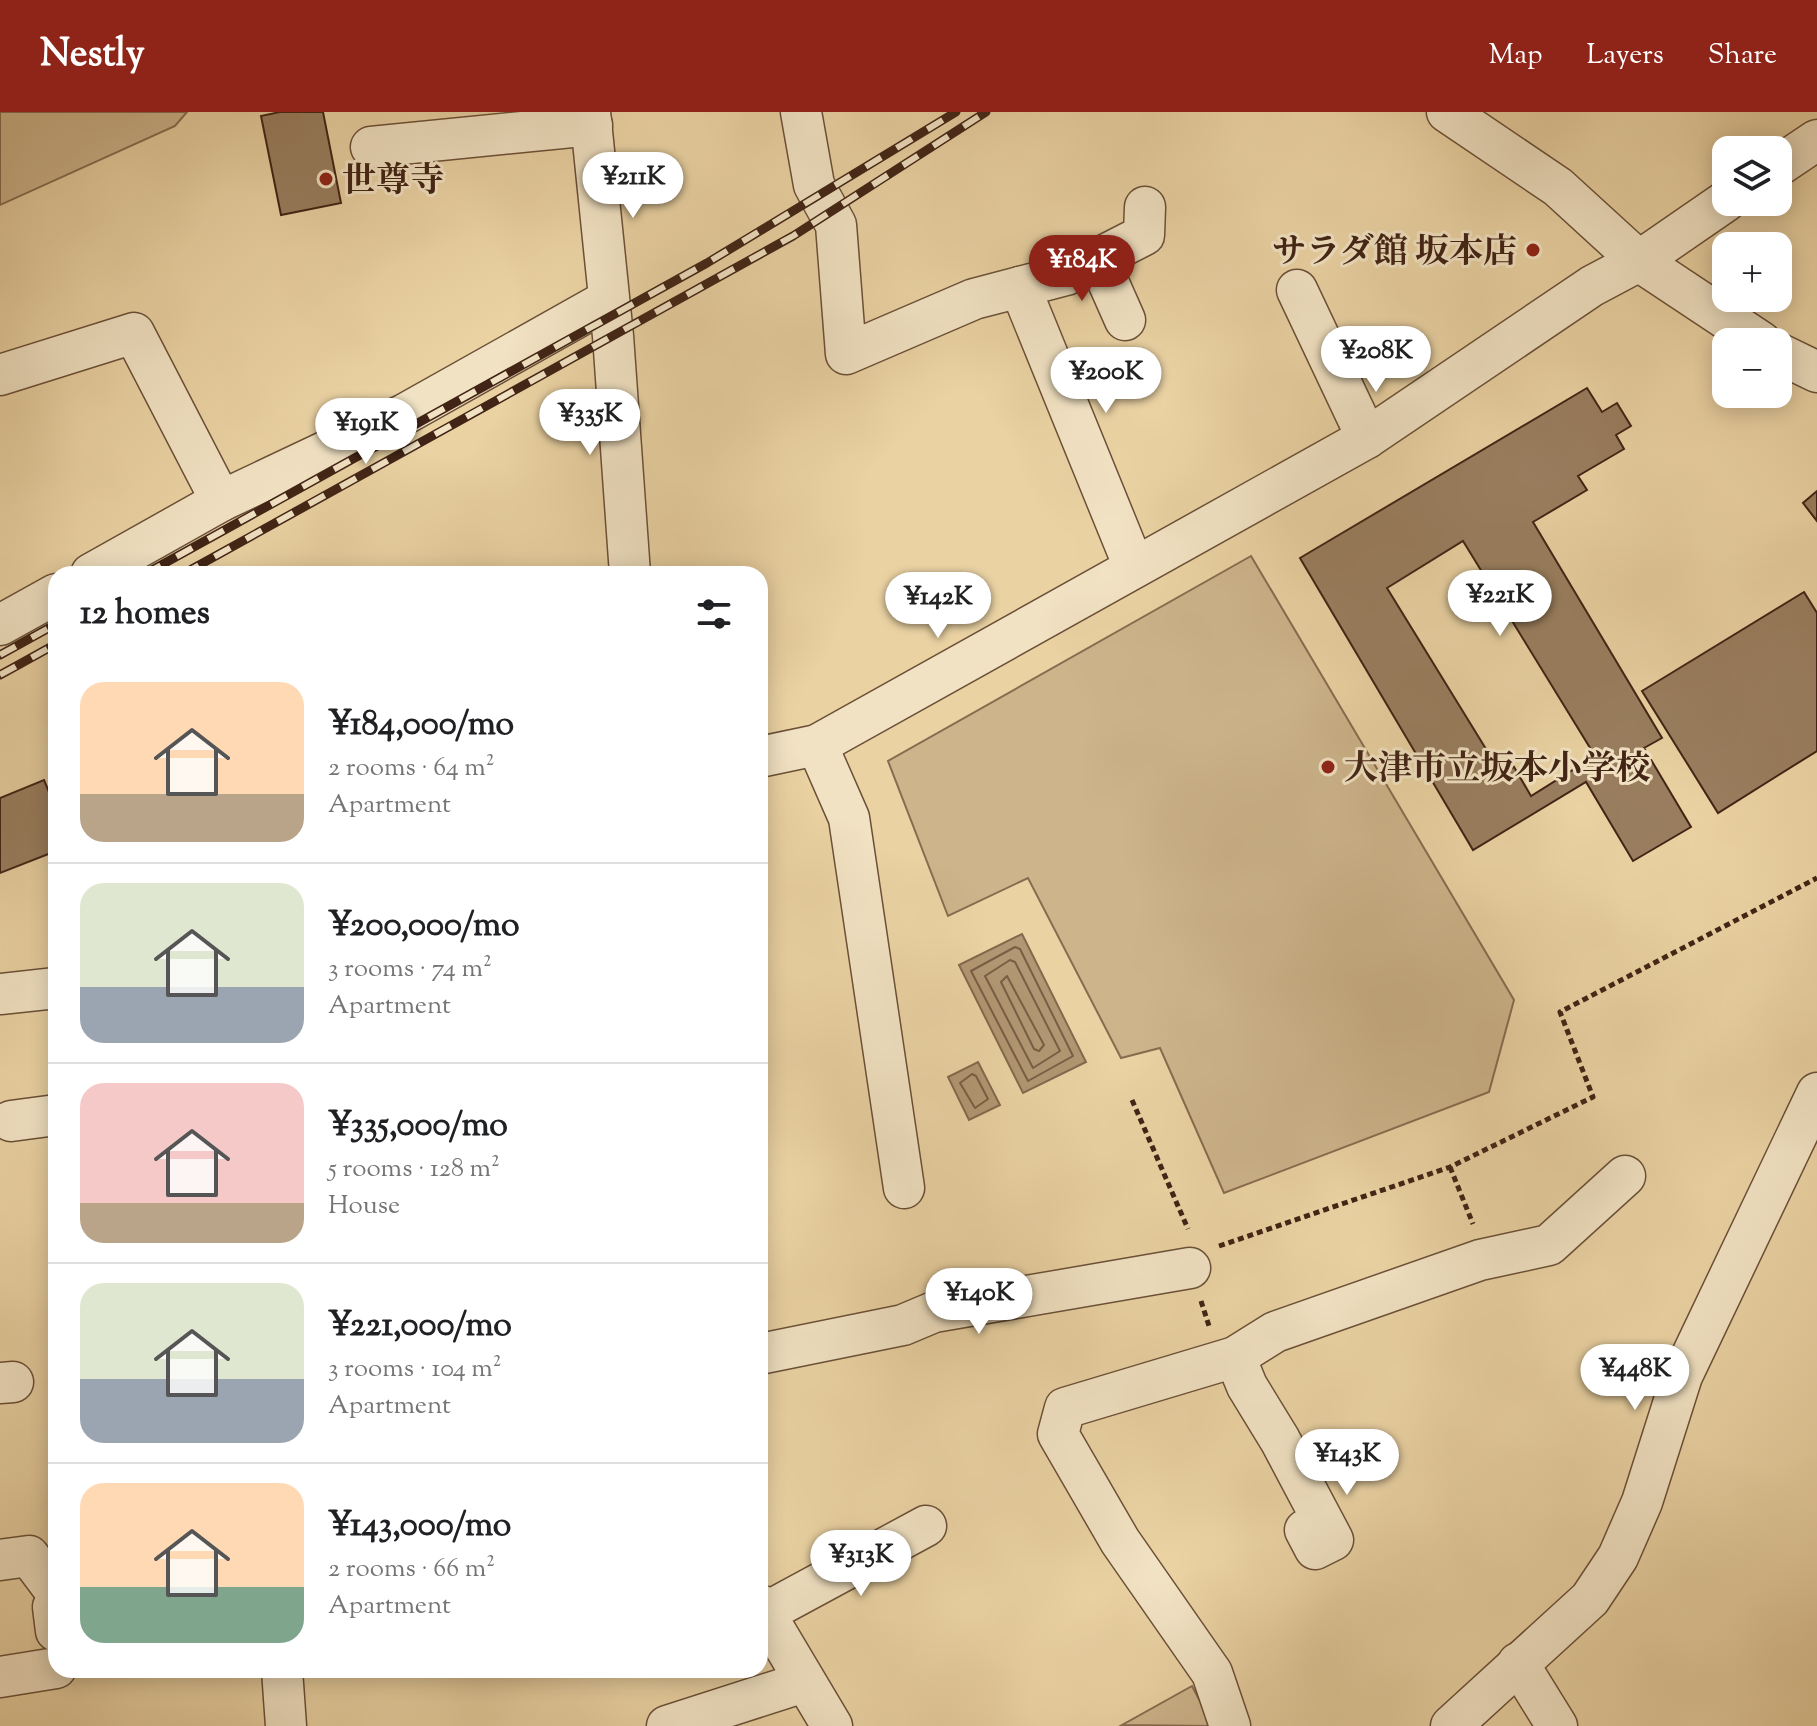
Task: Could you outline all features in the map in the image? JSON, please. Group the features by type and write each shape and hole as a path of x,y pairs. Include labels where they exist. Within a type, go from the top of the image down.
{"street":[{"path":"801,112 814,185 836,225 846,354 974,299 1066,275 1144,235 1145,207"},
{"path":"1447,112 1558,187 1639,261 1740,328"},
{"path":"371,147 591,118 629,566"},
{"path":"1792,157 1817,140"},
{"path":"768,755 817,745 1367,438 1592,286 1639,261 1712,211"},
{"path":"1098,259 1125,320"},
{"path":"1020,287 1134,567"},
{"path":"1297,290 1367,438"},
{"path":"105,566 221,501 405,414 608,300"},
{"path":"0,375 134,333 221,501"},
{"path":"1792,360 1817,372"},
{"path":"0,625 48,598"},
{"path":"817,745 849,818 904,1188"},
{"path":"0,994 48,989"},
{"path":"1451,1726 1590,1599 1618,1557 1642,1502 1682,1376 1817,1093"},
{"path":"11,1121 48,1116"},
{"path":"1230,1726 1212,1673 1120,1541 1058,1434 1065,1408 1235,1357 1275,1332 1487,1258 1549,1245 1625,1176"},
{"path":"768,1352 903,1325 934,1312 1202,1258"},
{"path":"1235,1357 1247,1386 1280,1440 1333,1540 1315,1549 1305,1530"},
{"path":"768,1606 926,1526"},
{"path":"0,1560 29,1556 48,1581"},
{"path":"768,1619 832,1726"},
{"path":"1518,1663 1557,1726"},
{"path":"0,1677 48,1669"},
{"path":"283,1678 286,1726"},
{"path":"667,1726 804,1682"}],"path":[{"path":"1202,1258 1450,1167 1593,1097 1560,1012 1817,878"},
{"path":"1450,1167 1487,1258"}],"shaded area":[{"path":"0,112 187,112 175,126 0,205"},
{"path":"1251,556 1514,1000 1489,1092 1224,1193 1160,1048 1121,1058 1028,878 948,916 888,761"},
{"path":"1192,1686 1213,1726 1122,1725"}],"water":[{"path":"1022,934 1086,1062 1023,1093 959,965"},
{"path":"978,1062 1000,1105 969,1120 948,1077"}],"building":[{"path":"280,112 323,112 341,203 281,215 261,116"},
{"path":"1587,388 1602,412 1617,403 1631,426 1616,435 1624,449 1578,476 1587,490 1533,522 1662,738 1644,748 1691,827 1633,861 1586,782 1473,850 1300,558","holes":["1463,541 1595,756 1531,796 1514,767 1502,775 1387,588"]},
{"path":"1817,491 1817,521 1803,503"},
{"path":"1804,592 1817,613 1817,751 1718,813 1642,691"},
{"path":"44,780 48,790 48,854 0,873 0,798"}],"railway":[{"path":"159,566 707,263 956,112"},
{"path":"197,566 793,236 986,112"},
{"path":"0,655 48,628"},
{"path":"0,675 48,648"}],"place":[{"name":"世尊寺","path":"326,179"},
{"name":"サラダ館 坂本店","path":"1533,250"},
{"name":"大津市立坂本小学校","path":"1328,767"}]}
